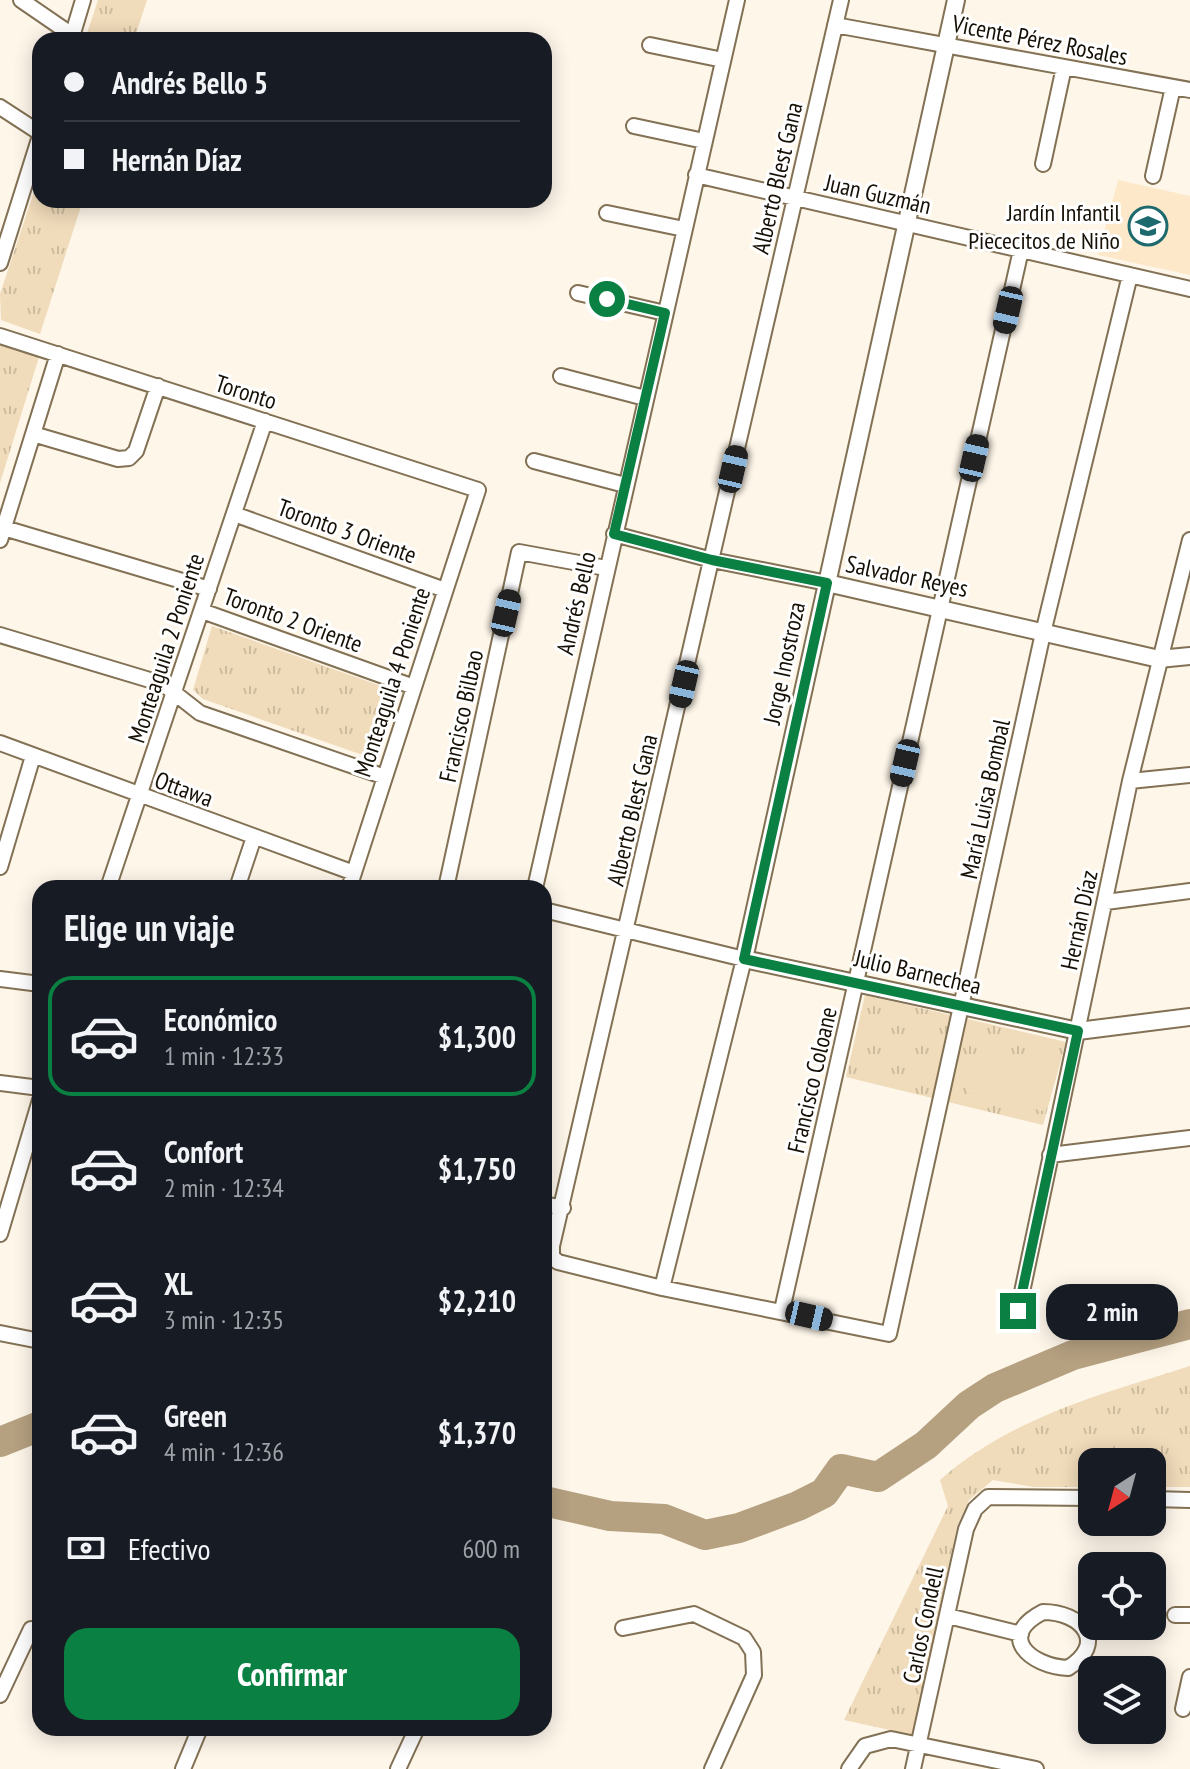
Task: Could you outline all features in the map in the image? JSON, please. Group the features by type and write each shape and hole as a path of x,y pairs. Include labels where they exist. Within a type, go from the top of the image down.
{"street":[{"path":"21,0 63,32"},
{"path":"73,32 83,0"},
{"name":"Andrés Bello","path":"537,880 737,0"},
{"name":"Alberto Blest Gana","path":"662,1288 558,1262 552,1257 552,1246 841,0"},
{"name":"Jorge Inostroza","path":"662,1288 744,959 956,0"},
{"name":"Vicente Pérez Rosales","path":"835,25 1190,90"},
{"path":"650,45 723,60"},
{"path":"1043,164 1064,67"},
{"path":"1153,176 1173,87"},
{"path":"0,107 32,129"},
{"path":"634,126 704,141"},
{"path":"0,263 5,230 32,157"},
{"name":"Juan Guzmán","path":"696,175 1190,289"},
{"path":"607,213 684,229"},
{"name":"Francisco Coloane","path":"782,1310 1021,250"},
{"name":"María Luisa Bombal","path":"782,1310 889,1334 1043,633 1130,275"},
{"path":"578,293 665,313"},
{"name":"Toronto","path":"0,336 478,490"},
{"path":"2,534 58,354"},
{"path":"561,376 645,398"},
{"path":"33,434 118,459 129,458 136,451 158,386"},
{"name":"Monteaguila 2 Poniente","path":"111,880 265,421"},
{"path":"534,461 625,485"},
{"name":"Monteaguila 4 Poniente","path":"351,880 478,490"},
{"name":"Toronto 3 Oriente","path":"234,514 445,590"},
{"name":"Toronto 2 Oriente","path":"2,534 209,589"},
{"name":"Salvador Reyes","path":"614,534 712,560 940,607 1159,659 1190,656"},
{"name":"Hernán Díaz","path":"1018,1311 1130,781 1190,540"},
{"name":"Francisco Bilbao","path":"448,880 519,552 606,568"},
{"name":"Toronto 2 Oriente","path":"202,611 414,687"},
{"path":"0,635 163,684 200,713 385,777"},
{"name":"Ottawa","path":"0,743 254,837 349,880"},
{"path":"0,867 33,756"},
{"path":"1130,781 1190,775"},
{"path":"240,880 254,837"},
{"path":"1106,902 1190,891"},
{"name":"Julio Barnechea","path":"552,912 744,959 1078,1031 1190,1017"},
{"path":"0,979 32,983"},
{"path":"0,1083 32,1087"},
{"path":"0,1234 32,1127"},
{"path":"1050,1155 1190,1138"},
{"path":"552,1206 563,1208"},
{"path":"662,1288 782,1310"},
{"path":"0,1333 32,1339"},
{"name":"Carlos Condell","path":"913,1769 966,1529 975,1509 988,1497 1078,1498"},
{"path":"1166,1499 1190,1500"},
{"path":"1043,1612 1060,1612 1077,1619 1086,1630 1087,1643 1081,1660 1068,1668 1052,1667 1032,1660 1024,1652 1021,1634 1030,1619 1043,1612"},
{"path":"623,1628 694,1614 738,1632 749,1644 754,1659 754,1675 712,1769"},
{"path":"948,1616 1021,1634"},
{"path":"0,1695 31,1629"},
{"path":"1183,1709 1190,1677"},
{"path":"183,1769 197,1736"},
{"path":"398,1769 413,1736"},
{"path":"849,1769 859,1751 873,1742 891,1739 1036,1769"}],"shaded area":[{"name":"Jardín Infantil Piececitos de Niño","path":"1118,180 1190,196 1190,275 1098,255"}],"green space":[{"path":"98,0 147,0 137,32 88,32"},
{"path":"32,198 32,208 80,208 40,334 1,320 0,294"},
{"path":"0,342 39,357 0,483"},
{"path":"212,626 398,692 377,760 203,699 193,690"},
{"path":"865,995 1066,1042 1043,1125 846,1077"},
{"path":"977,1047 1054,1065 1043,1111 967,1093"},
{"path":"1190,1366 1190,1487 1166,1487 1166,1448 1078,1448 1078,1487 1034,1487 993,1480 969,1500 957,1526 913,1735 844,1720 948,1506 940,1480 996,1440 1091,1398"}],"waterway":[{"path":"552,1503 610,1516 664,1519 705,1535 739,1528 824,1493 841,1469 878,1477 926,1445 969,1405 995,1388 1073,1355 1190,1324"},
{"path":"0,1442 32,1429"}],"place":[{"name":"Jardín Infantil Piececitos de Niño","path":"1148,226"}],"route":[{"path":"607,299 665,313 614,534 712,560 827,583 744,959 1078,1031 1018,1311"}]}
